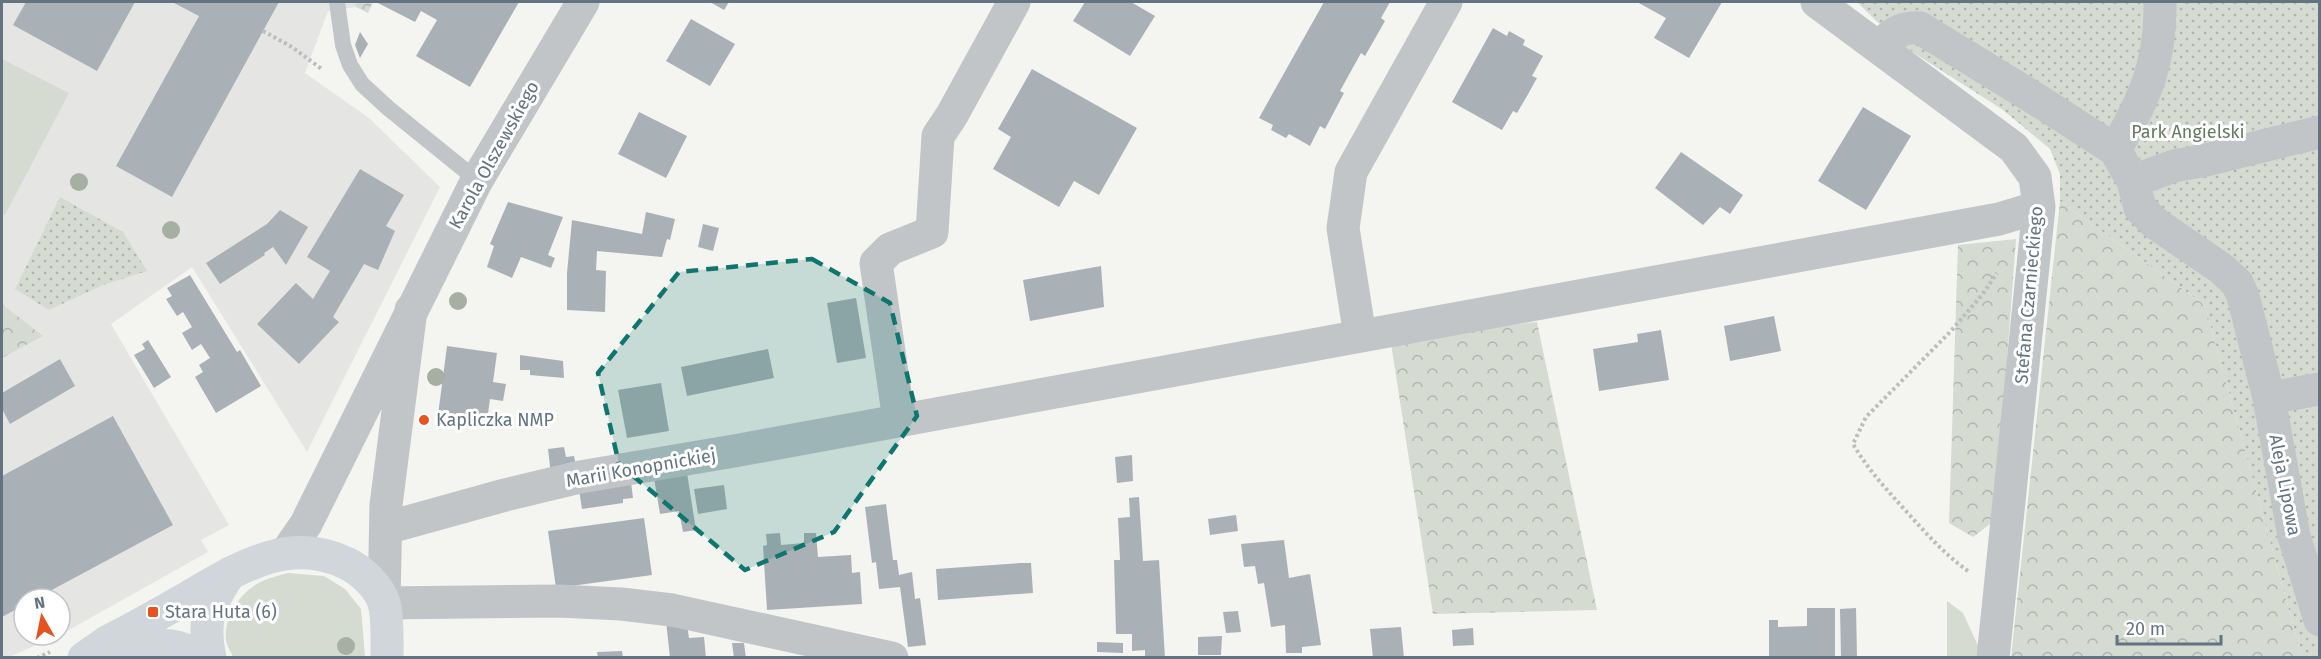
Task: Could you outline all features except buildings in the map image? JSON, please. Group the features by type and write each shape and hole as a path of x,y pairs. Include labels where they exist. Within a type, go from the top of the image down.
{"street":[{"name":"Karola Olszewskiego","path":"285,554 306,524 477,180 583,2"},
{"path":"899,420 876,263 890,249 932,232 938,135 952,115 1014,2"},
{"path":"1360,336 1343,228 1351,172 1446,2"},
{"name":"Stefana Czarnieckiego","path":"1817,2 2014,148 2036,177 2039,207 1993,657"},
{"path":"1879,47 1892,34 1903,28 1920,27 2115,150 2137,111 2154,69 2160,24 2160,2"},
{"path":"2133,182 2174,166 2319,132"},
{"name":"Aleja Lipowa","path":"2115,150 2133,182 2140,208 2155,223 2222,269 2237,283 2243,296 2269,398 2294,536 2319,620"},
{"name":"Marii Konopnickiej","path":"386,528 580,477 1999,219 2039,207"},
{"name":"Karola Olszewskiego","path":"384,603 386,505 411,310"},
{"path":"2269,398 2319,389"},
{"path":"84,657 230,573 256,561 285,554 311,552 336,558 356,568 372,583 384,603 387,657"},
{"path":"210,657 206,626 213,599 230,573"},
{"path":"384,603 559,601 621,603 672,610 892,657"},
{"path":"115,657 132,650 156,645 173,645 198,657"}],"lane":[{"path":"337,2 343,45 350,65 362,84 477,180"}],"path":[{"path":"1998,271 1982,295 1951,332 1866,417 1853,444 1861,459 1947,556 1999,593"}],"highlighted area":[{"path":"812,259 890,303 917,416 834,532 745,570 619,464 598,373 679,272"}],"shaded area":[{"path":"2,2 355,2 356,7 328,11 305,73 369,118 440,187 307,452 192,267 111,324 229,525 201,540 208,552 72,628 72,587 12,587 12,647 32,647 7,658 2,657 2,358 42,336 2,304"}],"green space":[{"path":"355,2 373,2 368,13 356,7"},
{"name":"Park Angielski","path":"1857,2 2319,2 2319,657 2302,657 2205,305 2060,201 2060,174 2050,149 2003,110 1900,44"},
{"path":"2,59 69,93 5,215 2,213"},
{"path":"60,197 123,232 147,271 103,285 49,310 15,289"},
{"path":"2060,201 2205,305 2302,657 2011,658"},
{"path":"2016,239 1995,520 1973,537 1949,523 1958,245"},
{"path":"2,304 43,336 2,358"},
{"path":"1537,322 1597,610 1433,614 1390,337"},
{"path":"288,573 324,576 345,589 361,609 365,657 233,657 227,642 226,631 231,612 236,604 257,584"},
{"path":"1947,601 1963,613 1980,650 1980,657 1947,657"}],"place":[{"name":"Kapliczka NMP","path":"424,420"},
{"name":"Stara Huta (6)","path":"153,612"}]}
